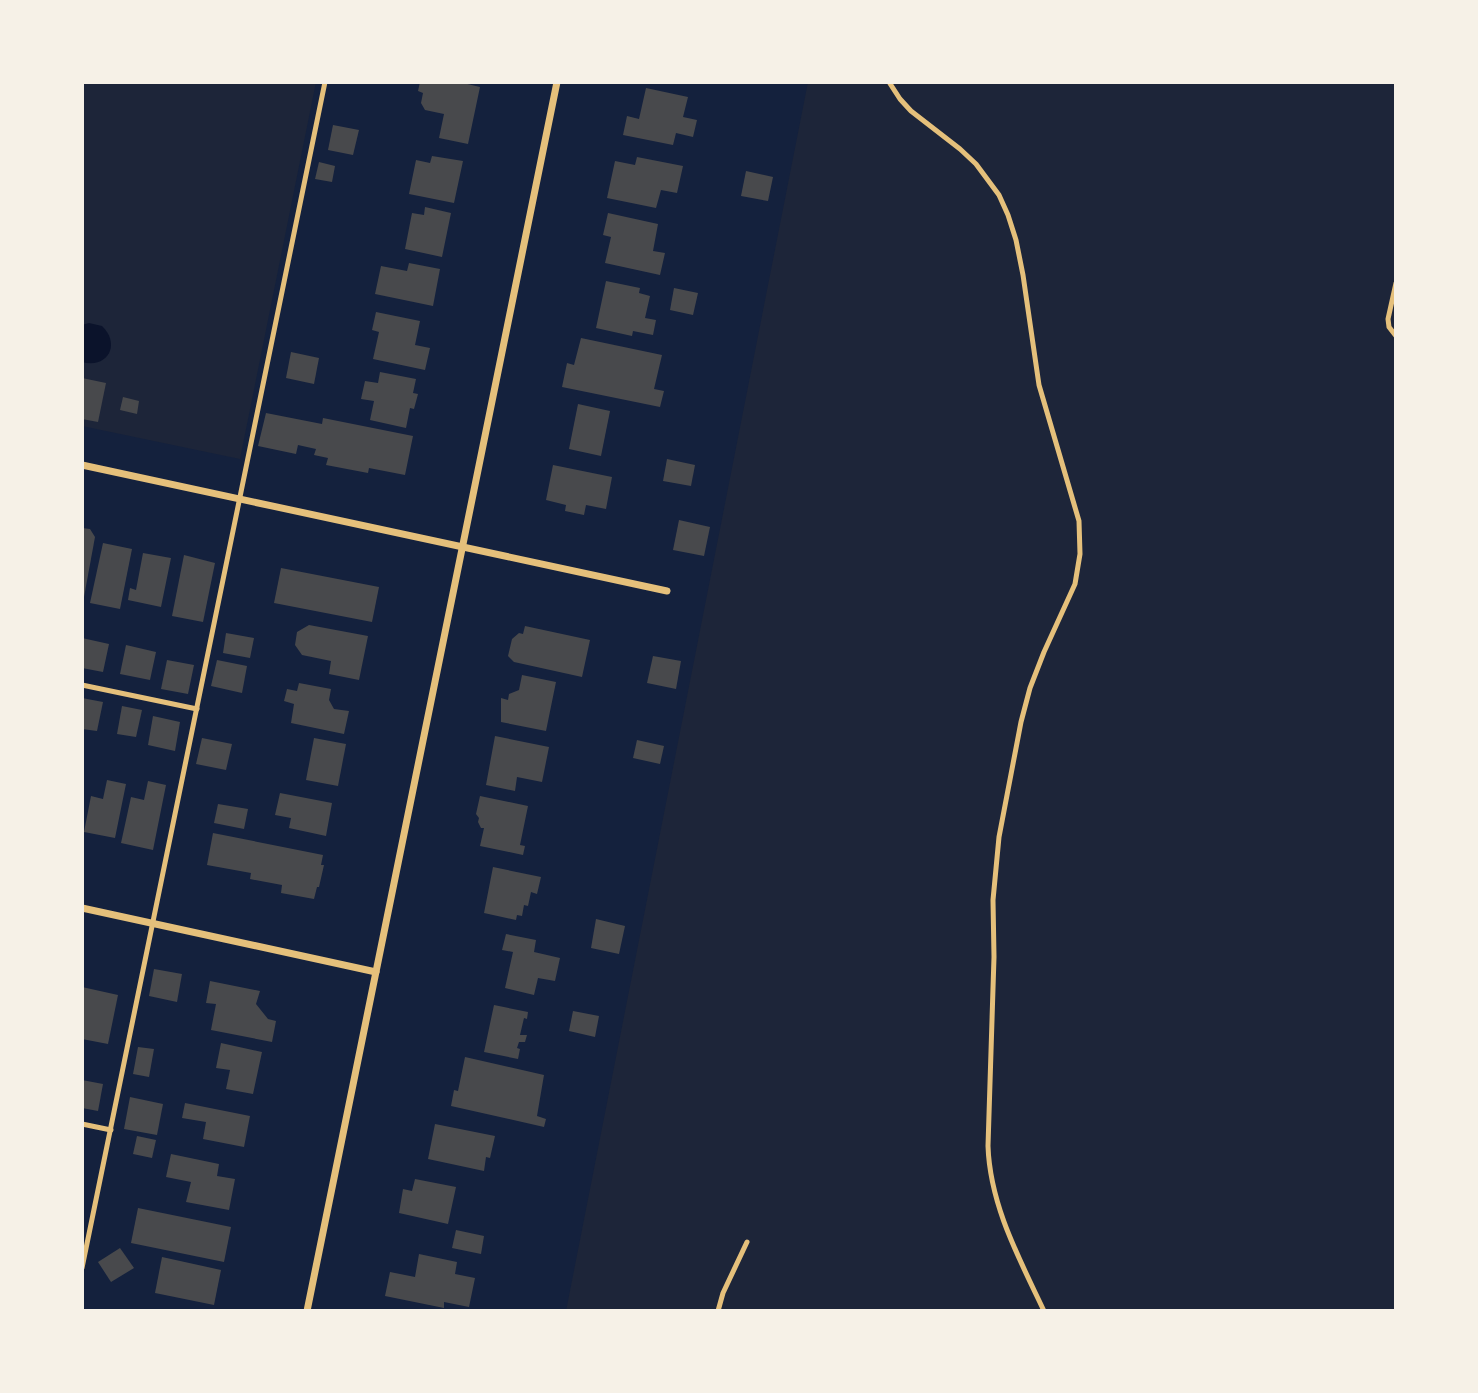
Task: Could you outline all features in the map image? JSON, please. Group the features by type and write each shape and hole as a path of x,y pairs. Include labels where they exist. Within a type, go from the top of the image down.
{"street":[{"path":"307,1311 557,82"},
{"path":"82,465 667,592"},
{"path":"82,908 376,972"}],"lane":[{"path":"82,1268 324,82"},
{"path":"889,82 911,111 976,164 999,195 1008,215 1023,275 1039,385 1079,521 1080,554 1075,584 1030,688 1021,722 993,881 994,957 988,1166 1004,1222 1044,1311"},
{"path":"1396,283 1388,319 1389,327 1396,337"},
{"path":"82,685 197,709"},
{"path":"82,1124 111,1130"},
{"path":"718,1311 723,1293 747,1242"}],"shaded area":[{"path":"82,82 316,82 240,459 82,426"},
{"path":"808,82 1396,82 1396,1311 566,1311"},
{"path":"89,323 102,326 111,340 109,353 99,362 82,362 82,325"}],"building":[{"path":"420,82 459,82 480,87 468,144 439,138 444,114 425,110 421,103 423,93 418,91"},
{"path":"646,88 688,97 683,117 697,120 693,137 676,133 673,145 623,135 627,116 639,119"},
{"path":"333,125 359,130 353,155 328,150"},
{"path":"432,156 463,161 454,203 409,194 416,160 430,163"},
{"path":"637,157 683,166 677,193 661,190 656,208 607,198 615,161 635,165"},
{"path":"319,162 335,166 332,182 315,179"},
{"path":"746,171 773,177 768,201 741,196"},
{"path":"425,207 451,213 442,257 405,249 412,213 424,215"},
{"path":"608,213 658,224 653,251 665,253 660,275 605,263 611,237 603,235"},
{"path":"409,263 440,269 433,306 375,294 381,266 407,271"},
{"path":"606,281 640,288 639,293 650,296 645,318 656,320 653,335 633,331 632,336 596,328"},
{"path":"674,288 698,293 693,315 670,310"},
{"path":"376,312 420,321 415,345 430,348 425,370 373,359 379,332 372,330"},
{"path":"581,338 662,355 654,389 664,391 660,407 562,387 567,363 574,365"},
{"path":"291,352 319,358 314,384 286,378"},
{"path":"380,372 416,379 413,393 418,394 414,409 410,408 406,428 370,420 374,401 361,399 365,381 378,383"},
{"path":"82,378 106,383 98,422 82,419"},
{"path":"123,397 139,401 137,414 120,410"},
{"path":"578,404 610,411 601,456 569,449"},
{"path":"266,413 322,424 323,418 413,436 405,475 369,468 368,473 326,465 328,458 314,455 316,449 298,445 296,454 258,446"},
{"path":"667,459 695,465 691,486 663,481"},
{"path":"553,465 612,477 606,509 586,505 584,515 565,511 566,505 546,500"},
{"path":"679,520 710,527 704,556 673,550"},
{"path":"82,528 90,529 95,537 84,597 82,597"},
{"path":"103,543 132,549 120,609 90,603"},
{"path":"143,553 171,558 161,607 128,600 130,588 136,590"},
{"path":"184,555 215,563 203,622 172,616"},
{"path":"281,568 379,587 372,622 274,603"},
{"path":"309,625 368,636 359,680 329,674 331,661 302,655 295,645 297,632"},
{"path":"525,626 590,640 582,677 514,662 508,656 512,639 519,633 523,634"},
{"path":"226,633 254,638 250,658 223,653"},
{"path":"82,638 109,644 103,672 82,668"},
{"path":"126,645 156,652 150,680 120,674"},
{"path":"653,656 681,661 676,689 647,683"},
{"path":"167,660 194,665 188,694 161,689"},
{"path":"217,660 247,666 242,693 211,686"},
{"path":"522,675 556,682 546,731 501,722 501,698 508,700 509,694 519,690"},
{"path":"299,683 331,689 329,700 334,709 349,711 344,734 291,723 294,704 284,701 287,689 297,691"},
{"path":"82,698 103,702 97,731 82,729"},
{"path":"122,706 142,710 136,737 117,734"},
{"path":"153,716 180,722 175,751 148,745"},
{"path":"495,736 549,747 542,782 517,777 515,791 486,785"},
{"path":"202,738 232,744 226,770 196,764"},
{"path":"314,738 346,744 338,786 306,780"},
{"path":"637,740 664,746 660,764 633,758"},
{"path":"107,780 126,784 115,838 84,832 91,796 103,799"},
{"path":"148,781 166,785 153,850 121,843 131,797 144,800"},
{"path":"280,793 332,803 326,836 289,828 291,818 275,815"},
{"path":"480,796 528,806 520,845 525,846 523,855 480,846 484,828 481,828 476,814"},
{"path":"218,804 248,809 244,829 214,823"},
{"path":"213,833 323,855 321,865 324,865 314,899 281,893 282,885 250,879 251,873 207,865"},
{"path":"493,867 541,877 537,894 531,892 528,906 524,905 522,916 517,915 516,920 484,913"},
{"path":"596,919 625,926 619,954 591,948"},
{"path":"506,934 536,940 534,952 560,958 555,981 538,978 534,995 505,988 513,952 502,950"},
{"path":"154,969 182,974 177,1002 149,996"},
{"path":"210,981 260,991 256,1004 268,1019 276,1021 272,1042 211,1030 216,1004 206,1003"},
{"path":"82,987 118,995 108,1044 82,1039"},
{"path":"494,1005 528,1012 520,1035 527,1035 525,1042 519,1042 518,1059 484,1052"},
{"path":"573,1011 599,1016 595,1037 569,1031"},
{"path":"221,1043 262,1052 253,1094 226,1089 230,1070 216,1068"},
{"path":"138,1047 154,1049 149,1077 133,1074"},
{"path":"465,1057 544,1075 537,1116 546,1119 544,1127 451,1106 454,1090 458,1091"},
{"path":"82,1080 103,1084 98,1111 82,1108"},
{"path":"130,1097 163,1104 157,1135 124,1129"},
{"path":"185,1103 250,1116 244,1147 203,1139 206,1122 182,1118"},
{"path":"435,1124 495,1136 490,1158 486,1157 484,1171 428,1159"},
{"path":"137,1136 156,1140 152,1158 133,1154"},
{"path":"171,1154 219,1164 217,1176 235,1179 229,1210 186,1202 191,1182 166,1177"},
{"path":"415,1179 456,1187 448,1224 399,1213 403,1189 412,1191"},
{"path":"138,1208 231,1227 224,1262 131,1243"},
{"path":"456,1230 484,1236 481,1254 452,1248"},
{"path":"120,1248 134,1268 111,1282 98,1262"},
{"path":"419,1254 457,1262 455,1274 475,1278 469,1307 444,1302 444,1308 385,1296 390,1272 415,1277"},
{"path":"162,1257 221,1270 214,1305 155,1293"}]}
